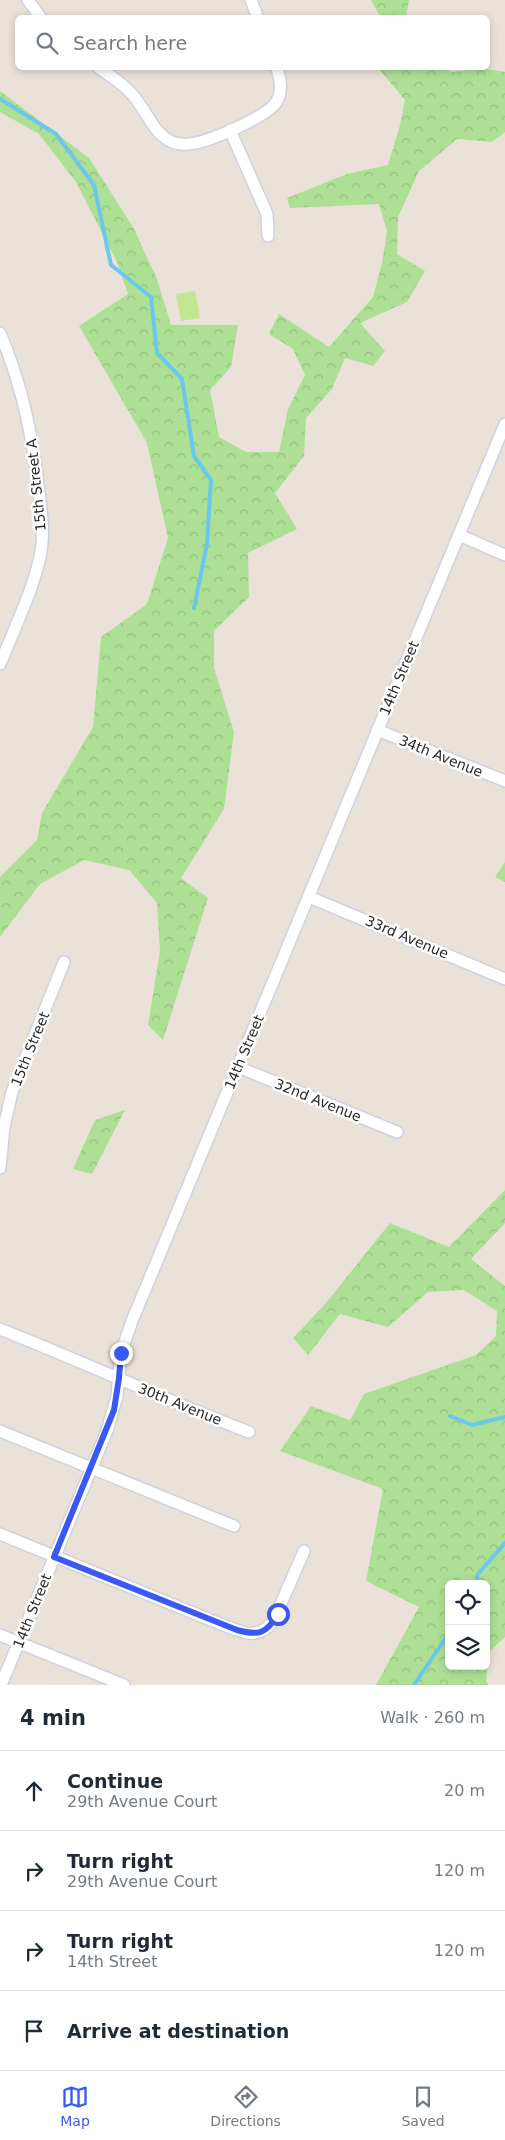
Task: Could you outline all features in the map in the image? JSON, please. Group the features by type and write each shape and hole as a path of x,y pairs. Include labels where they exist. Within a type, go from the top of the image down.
{"street":[{"path":"28,0 39,15"},
{"path":"251,0 257,15"},
{"path":"102,70 129,90 145,110 159,133 168,140 180,144 190,144 230,130 267,111 278,99 281,90 277,70"},
{"path":"230,130 267,214 268,236"},
{"name":"15th Street A","path":"0,333 12,365 29,426 42,511 42,534 40,556 34,576 0,664"},
{"name":"14th Street","path":"2,1685 114,1410 121,1353 127,1334 505,424"},
{"path":"459,535 505,555"},
{"name":"34th Avenue","path":"377,730 505,781"},
{"name":"33rd Avenue","path":"309,897 505,979"},
{"name":"15th Street","path":"0,1168 4,1127 12,1092 64,962"},
{"name":"32nd Avenue","path":"238,1067 397,1132"},
{"name":"30th Avenue","path":"0,1329 249,1432"},
{"path":"0,1431 234,1526"},
{"path":"0,1534 237,1630 258,1633 265,1630 278,1614 304,1551"},
{"path":"0,1635 124,1685"}],"green space":[{"path":"371,0 409,0 406,15 379,15"},
{"path":"380,70 448,70 453,72 490,70 505,72 505,132 492,142 457,139 419,171 398,217 397,254 425,271 407,302 360,323 385,351 373,366 345,358 332,389 306,418 304,456 275,493 297,529 248,553 249,597 214,631 214,668 234,732 224,809 181,878 208,898 163,1040 148,1025 160,951 157,903 129,870 84,860 40,884 0,937 0,877 37,840 42,813 93,727 101,637 147,604 168,538 147,443 79,326 128,294 117,262 76,182 39,134 0,112 0,91 89,158 133,227 157,279 171,325 238,325 231,367 210,390 219,437 246,452 279,452 288,409 305,375 293,349 269,334 279,314 329,347 373,297 382,263 387,231 379,204 290,208 287,198 347,174 388,165 405,100"},
{"path":"195,291 200,318 181,321 176,294"},
{"path":"505,862 505,882 495,877"},
{"path":"125,1110 92,1174 73,1169 95,1120"},
{"path":"505,1190 505,1223 471,1259 505,1286 505,1637 490,1651 490,1580 445,1580 445,1670 487,1670 486,1681 489,1685 376,1685 419,1607 366,1581 383,1489 280,1451 311,1406 350,1420 364,1394 476,1355 496,1336 497,1311 464,1290 428,1292 388,1327 340,1314 308,1355 293,1338 326,1303 390,1223 449,1247"}],"waterway":[{"path":"0,99 56,134 94,185 111,265 151,297 157,353 182,379 194,456 211,480 207,544 194,608"},
{"path":"450,1416 472,1425 505,1417"},
{"path":"476,1580 478,1574 505,1543"},
{"path":"414,1685 445,1639"}],"route":[{"path":"121,1353 114,1410 54,1557 248,1633 258,1633 265,1630 278,1614"}]}
